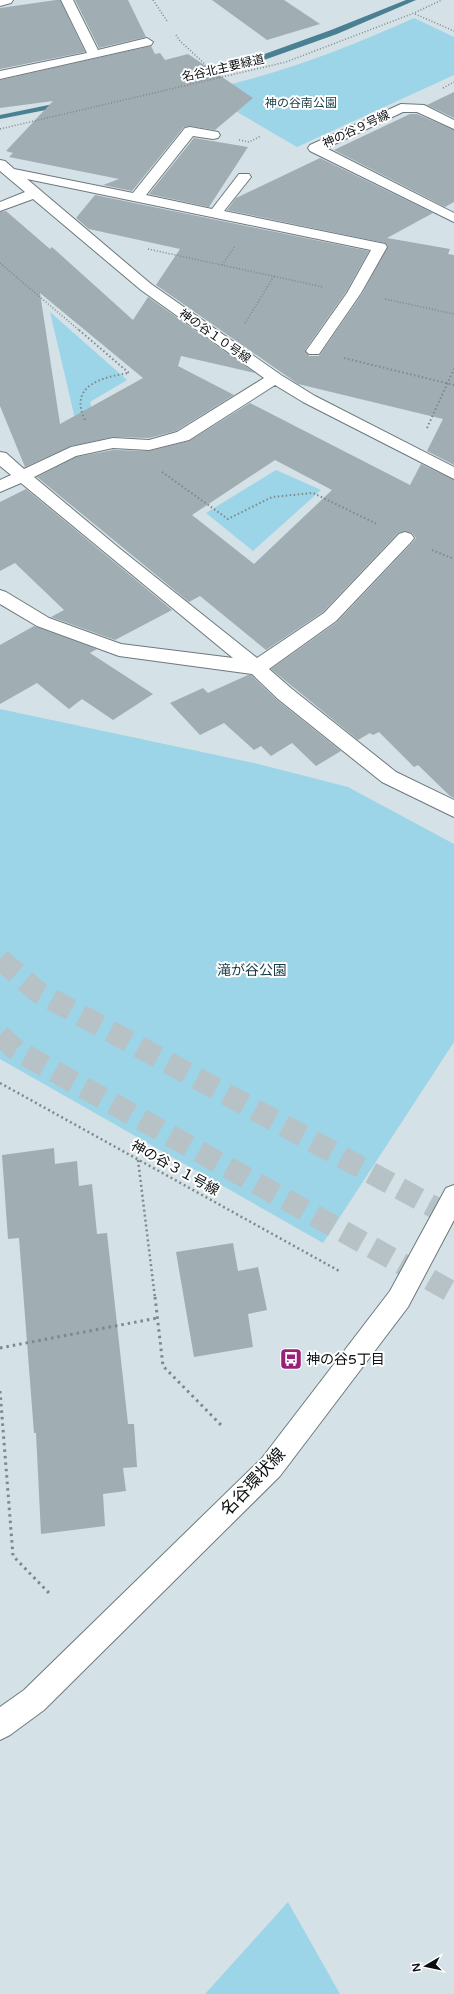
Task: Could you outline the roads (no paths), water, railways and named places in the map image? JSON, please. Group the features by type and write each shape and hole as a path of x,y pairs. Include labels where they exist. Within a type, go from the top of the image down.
{"street":[{"path":"0,2 7,0"},
{"path":"67,0 94,55"},
{"path":"0,75 147,42"},
{"name":"神の谷９号線","path":"454,125 418,108 401,108 315,148 454,218"},
{"path":"137,197 190,131 213,135"},
{"path":"3,168 215,214 380,247 354,293 314,351"},
{"name":"神の谷１０号線","path":"3,168 146,288 275,378 309,398 454,474"},
{"path":"215,214 244,177"},
{"path":"0,207 34,193"},
{"path":"0,487 71,452 113,444 149,445 183,436 275,378"},
{"path":"0,457 22,477 257,668 285,694 389,777 454,809"},
{"path":"0,596 43,622 119,650 257,668 330,617 405,538"},
{"name":"名谷環状線","path":"0,1725 34,1700 271,1467 399,1299 454,1196"}],"waterway":[{"path":"195,74 261,58 334,32 412,0"},
{"path":"0,117 63,104"}],"tunnel":[{"path":"0,959 38,992 454,1218"},
{"path":"0,1035 16,1050 454,1293"}],"place":[{"name":"神の谷5丁目","path":"291,1359"}],"park label":[{"name":"神の谷南公園","path":"301,103"},
{"name":"滝が谷公園","path":"252,970"}]}
